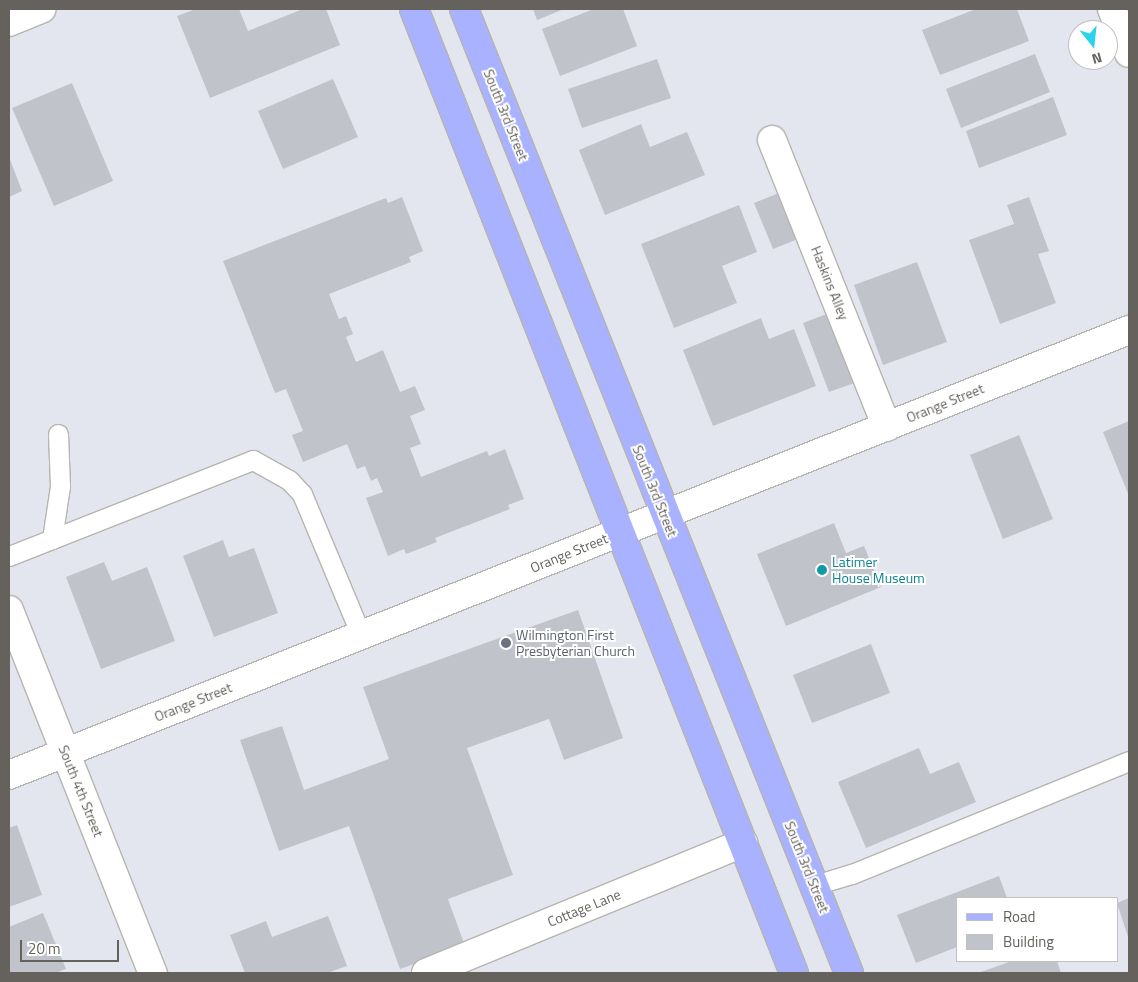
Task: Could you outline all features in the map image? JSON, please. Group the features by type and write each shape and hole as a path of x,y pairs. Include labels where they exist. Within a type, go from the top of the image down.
{"main road":[{"path":"414,9 622,532 794,973"},
{"name":"South 3rd Street","path":"464,9 849,973"}],"street":[{"path":"9,22 42,9"},
{"path":"1112,9 1129,53"},
{"name":"Haskins Alley","path":"772,140 887,426"},
{"name":"Orange Street","path":"9,775 1129,330"},
{"name":"South 4th Street","path":"9,610 153,973"},
{"name":"Cottage Lane","path":"426,973 743,843"}],"lane":[{"path":"52,539 60,486 58,434"},
{"path":"9,556 254,460 289,480 302,494 361,636"},
{"path":"815,885 852,874 1129,761"}],"building":[{"path":"196,9 239,9 248,31 303,9 326,9 340,45 210,98 177,16"},
{"path":"533,9 564,9 537,20"},
{"path":"594,9 623,9 637,46 560,76 542,29"},
{"path":"976,9 1017,9 1029,41 940,75 922,30"},
{"path":"1035,54 1050,92 961,128 946,89"},
{"path":"657,59 671,98 582,128 568,89"},
{"path":"333,79 358,137 283,169 258,111"},
{"path":"72,83 113,181 54,206 12,108"},
{"path":"1053,97 1067,135 979,168 966,131"},
{"path":"641,124 650,147 687,132 705,175 605,215 579,150"},
{"path":"9,157 22,191 9,197"},
{"path":"779,193 798,239 773,249 754,203"},
{"path":"402,197 423,251 409,257 411,262 329,294 339,319 346,316 353,334 346,337 356,362 383,350 400,392 415,386 425,410 410,416 421,444 410,448 421,477 487,451 489,456 505,449 524,499 508,505 510,509 435,538 437,542 406,554 404,549 388,556 366,498 383,492 377,478 371,481 365,466 357,469 347,444 303,462 292,435 303,431 286,389 275,393 223,261 386,198 388,203"},
{"path":"1029,197 1049,251 1038,254 1056,303 1000,324 969,240 1014,224 1007,205"},
{"path":"739,205 757,252 722,266 737,303 674,328 641,244"},
{"path":"917,262 947,342 883,365 854,285"},
{"path":"834,311 860,381 829,392 803,323"},
{"path":"761,318 769,339 794,329 816,386 713,426 683,350"},
{"path":"1129,421 1129,496 1103,432"},
{"path":"1019,435 1053,519 1003,539 970,455"},
{"path":"834,523 846,553 864,546 881,587 786,626 757,554"},
{"path":"223,540 229,557 254,548 278,613 214,637 183,556"},
{"path":"104,562 112,581 147,567 175,641 101,669 66,577"},
{"path":"578,610 623,738 564,760 549,719 467,748 513,875 448,899 465,946 400,969 349,826 279,851 240,740 282,726 304,790 389,759 363,687"},
{"path":"871,644 890,693 812,723 793,675"},
{"path":"919,748 930,774 959,762 976,802 866,848 838,782"},
{"path":"17,825 42,895 9,907 9,828"},
{"path":"999,876 1007,897 956,897 956,947 916,963 897,915"},
{"path":"1129,898 1129,940 1118,906 1118,903"},
{"path":"43,913 66,969 55,973 9,973 9,927"},
{"path":"328,916 347,966 327,973 245,973 230,935 266,921 272,937"},
{"path":"1009,962 1057,962 1061,973 978,973"}],"place":[{"name":"Latimer House Museum","path":"822,570"},
{"name":"Wilmington First Presbyterian Church","path":"506,643"}]}
